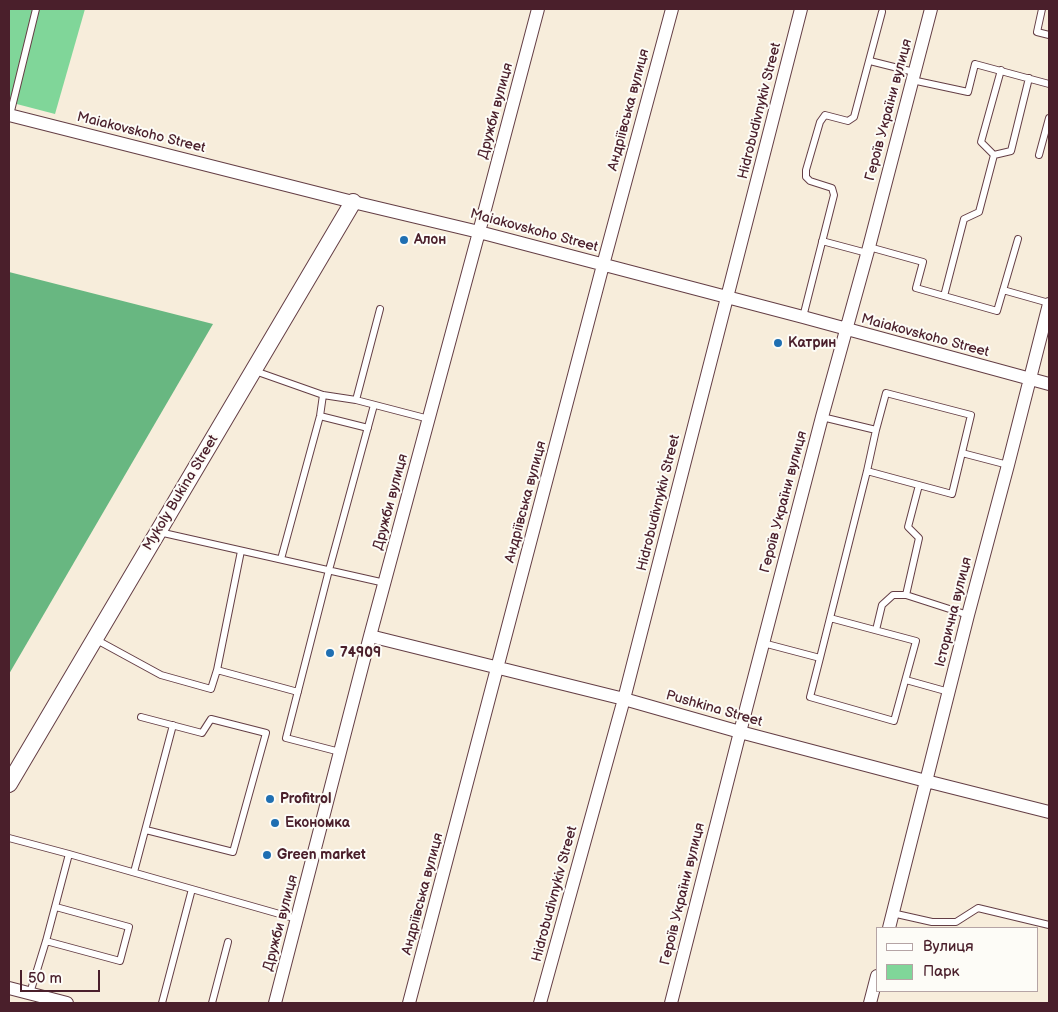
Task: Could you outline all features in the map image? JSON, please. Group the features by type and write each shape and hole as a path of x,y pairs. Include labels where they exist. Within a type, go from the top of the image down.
{"street":[{"name":"Дружби вулиця","path":"275,1003 370,636 480,232 538,9"},
{"name":"Андріївська вулиця","path":"409,1003 672,9"},
{"name":"Hidrobudivnykiv Street","path":"540,1003 624,699 802,9"},
{"name":"Героїв України вулиця","path":"671,1003 822,417 931,9"},
{"name":"Maiakovskoho Street","path":"9,115 480,232 1049,384"},
{"name":"Mykoly Bukina Street","path":"9,784 354,202"},
{"name":"Історична вулиця","path":"889,927 1049,303"},
{"name":"Pushkina Street","path":"370,636 624,699 740,732 1049,812"},
{"path":"870,1003 876,980"},
{"path":"9,988 67,1003"}],"lane":[{"path":"9,115 36,9"},
{"path":"1042,9 1037,32 1049,35"},
{"path":"803,317 834,196 832,188 806,178 806,170 820,122 825,115 848,121 854,118 882,12"},
{"path":"870,61 968,92 976,64 1049,84"},
{"path":"994,155 981,142 1001,70"},
{"path":"994,155 1011,151 1029,78"},
{"path":"1039,156 1049,118"},
{"path":"944,296 964,219 979,212 994,155"},
{"path":"822,241 923,262 916,288 997,311 1018,239"},
{"path":"1003,290 1049,303"},
{"path":"356,400 380,309"},
{"path":"254,371 323,395 356,400 429,419"},
{"path":"830,618 916,641 894,721 810,697 876,430 886,393 971,415 952,494 867,471"},
{"path":"281,558 320,416 323,395"},
{"path":"340,752 286,738 374,405"},
{"path":"320,416 368,428"},
{"path":"822,417 876,430"},
{"path":"962,453 1008,465"},
{"path":"906,595 919,538 908,527 919,485"},
{"path":"159,532 385,583"},
{"path":"95,638 161,675 211,689 217,670 241,551"},
{"path":"876,630 882,605 893,595 906,595 968,615"},
{"path":"763,643 820,658"},
{"path":"217,670 298,692"},
{"path":"906,680 949,692"},
{"path":"141,717 202,733 211,719 266,733 233,852 146,830"},
{"path":"134,872 173,725"},
{"path":"9,838 297,918"},
{"path":"30,993 56,907 69,854"},
{"path":"162,1003 192,889"},
{"path":"46,941 120,961 129,927 56,907"},
{"path":"892,913 932,922 956,922 978,908 1049,925"},
{"path":"212,1003 228,942"}],"green space":[{"path":"9,9 85,9 55,114 9,102"},
{"path":"9,272 213,324 9,674"}],"place":[{"name":"Алон","path":"404,240"},
{"name":"Катрин","path":"778,343"},
{"name":"74909","path":"330,653"},
{"name":"Profitrol","path":"270,799"},
{"name":"Економка","path":"275,823"},
{"name":"Green market","path":"267,855"}]}
